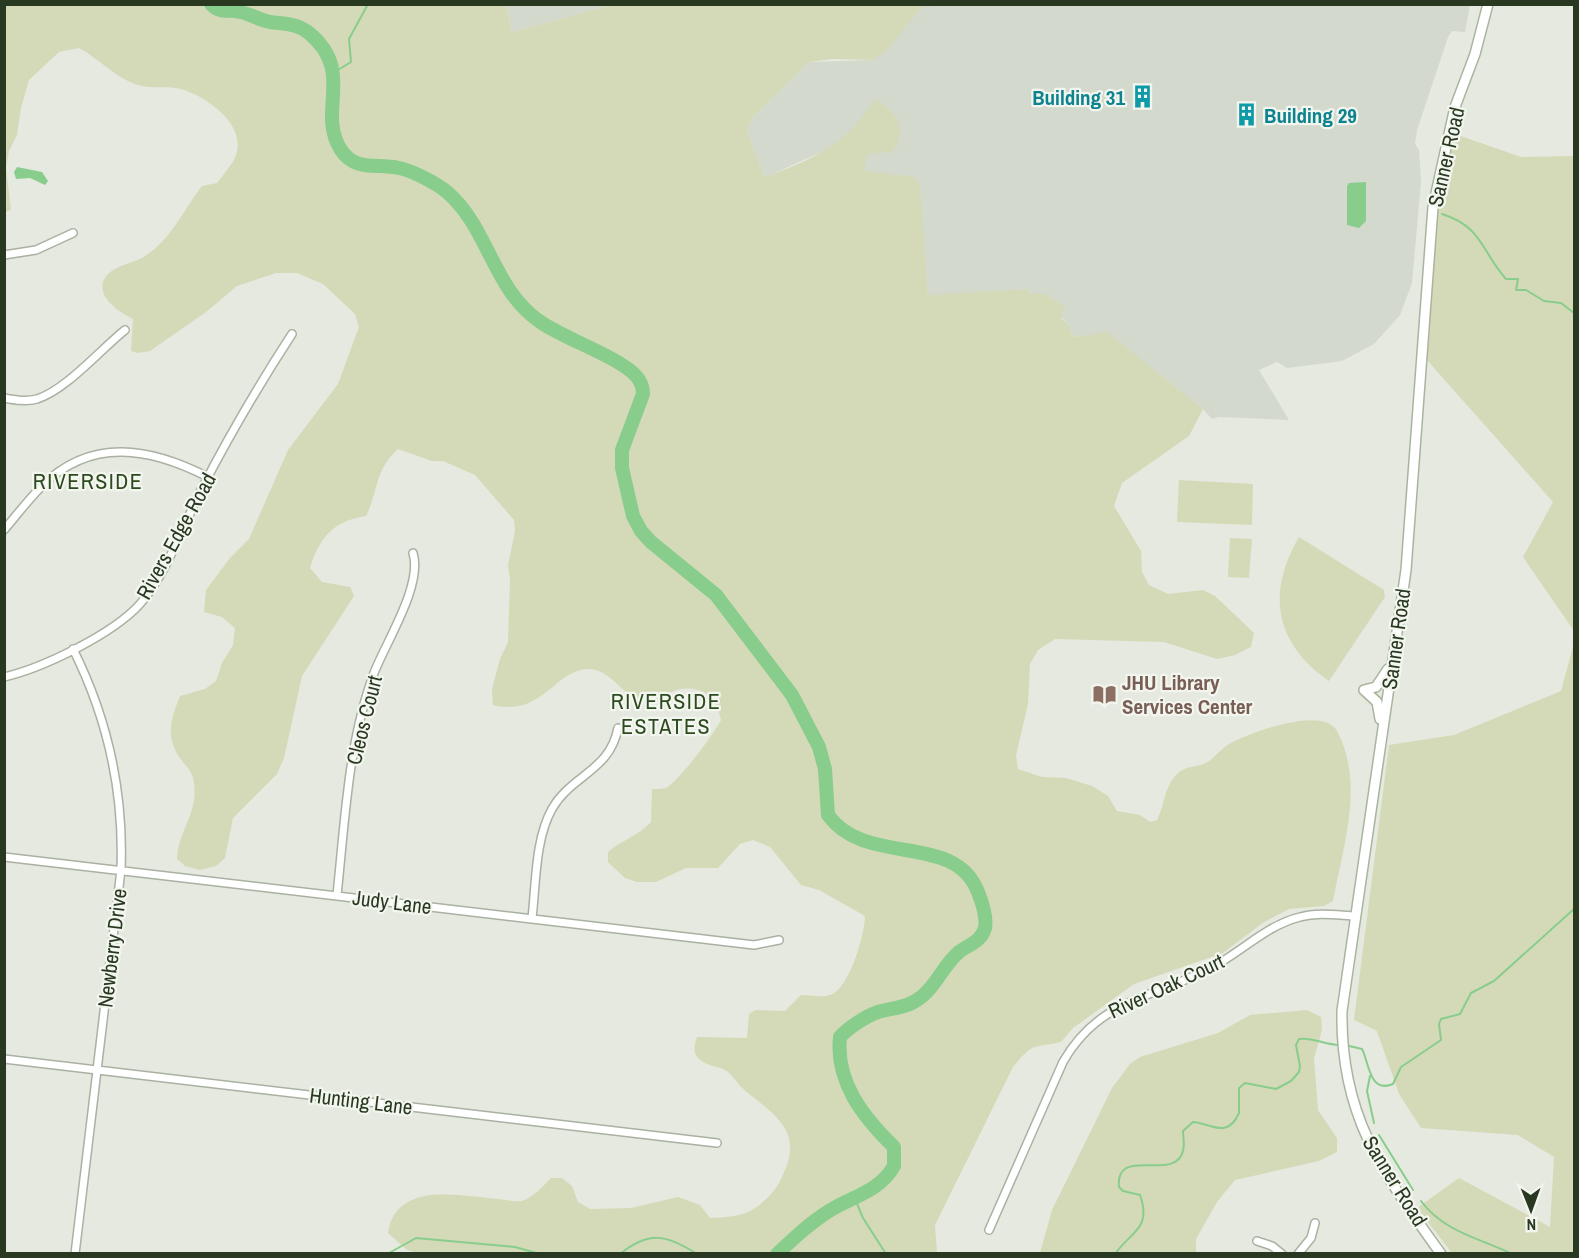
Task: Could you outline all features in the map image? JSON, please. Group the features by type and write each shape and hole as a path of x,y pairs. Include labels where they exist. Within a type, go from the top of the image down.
{"main road":[{"name":"Sanner Road","path":"1441,1253 1392,1184 1371,1149 1357,1114 1344,1056 1343,998 1409,540 1433,207 1455,107 1477,45 1488,4"},
{"path":"1382,734 1377,702 1364,690 1380,682 1393,658"}],"street":[{"path":"4,255 36,250 74,233"},
{"path":"4,398 22,401 44,396 99,355 125,330"},
{"name":"Rivers Edge Road","path":"4,677 37,667 73,649 119,623 141,603 158,576 241,414 292,334"},
{"path":"4,530 41,487 54,476 69,465 102,454 150,453 184,465 208,477"},
{"name":"Cleos Court","path":"337,895 360,718 374,676 414,577 413,553"},
{"name":"Newberry Drive","path":"73,649 93,689 101,713 120,809 121,870 75,1254"},
{"path":"532,918 542,839 548,817 565,792 609,754 618,728"},
{"name":"Judy Lane","path":"4,857 754,945 779,940"},
{"name":"River Oak Court","path":"990,1230 1063,1062 1072,1046 1090,1025 1112,1009 1131,1000 1205,971 1265,932 1287,921 1313,914 1355,916"},
{"name":"Hunting Lane","path":"4,1059 717,1143"},
{"path":"1298,1254 1311,1238 1315,1223"},
{"path":"1257,1241 1272,1246 1282,1254"}],"shaded area":[{"path":"506,4 612,5 512,32"},
{"path":"4,5 506,5 512,32 612,5 934,5 921,8 885,52 872,60 833,59 809,62 752,118 747,131 764,177 796,165 827,148 854,127 874,99 889,109 895,115 900,128 897,143 892,152 867,154 864,171 915,177 920,186 928,295 1028,289 1028,294 1042,293 1064,305 1061,319 1067,322 1073,337 1107,332 1203,409 1189,436 1122,483 1114,506 1141,551 1142,572 1149,585 1168,594 1203,590 1215,596 1254,633 1251,647 1235,655 1217,659 1164,642 1055,639 1038,650 1030,664 1028,704 1016,755 1018,769 1042,777 1066,778 1092,786 1108,796 1117,811 1140,815 1150,822 1157,820 1167,790 1177,774 1184,769 1206,763 1231,743 1254,733 1286,724 1317,720 1329,724 1337,731 1345,751 1350,772 1351,794 1346,837 1333,901 1324,906 1289,909 1264,922 1223,953 1134,984 1073,1028 1061,1042 1034,1047 1026,1053 1013,1067 935,1225 937,1253 421,1254 407,1250 388,1233 394,1216 403,1205 417,1198 449,1194 522,1201 534,1194 551,1178 562,1178 572,1186 578,1202 590,1209 631,1208 678,1197 700,1205 710,1218 744,1214 757,1207 776,1189 790,1155 790,1142 780,1121 740,1086 728,1072 699,1059 695,1050 697,1037 747,1038 749,1014 756,1010 785,1011 801,995 823,996 837,991 855,960 865,916 819,890 801,885 770,847 753,840 740,844 718,868 686,868 656,882 637,882 625,878 608,862 608,852 651,822 652,789 666,788 672,784 711,736 721,720 716,705 708,694 688,689 674,691 656,699 642,700 628,693 603,673 587,669 565,677 536,699 524,705 510,707 493,705 492,689 500,659 508,642 510,580 508,565 515,531 514,520 475,475 443,461 432,461 398,449 390,457 381,473 366,516 336,526 323,539 314,557 310,568 322,582 350,587 354,596 302,676 284,758 277,774 233,818 225,858 216,866 200,870 185,866 177,859 181,839 192,810 195,789 191,773 172,742 171,727 174,712 180,696 205,689 216,681 222,663 233,645 235,628 222,617 204,612 206,590 230,558 249,539 288,450 338,384 359,327 355,314 323,284 297,273 276,273 237,286 206,312 150,351 138,353 131,351 133,319 107,300 102,288 103,282 114,269 142,258 152,251 169,234 202,186 217,183 234,160 238,148 237,136 225,116 194,94 168,87 142,86 125,80 79,48 59,52 29,80 21,108 17,135 9,151 6,168 11,210 5,212"},
{"path":"931,5 1470,5 1465,32 1452,31 1448,37 1417,130 1415,144 1419,150 1421,182 1412,283 1400,315 1374,344 1342,361 1287,368 1277,362 1259,370 1289,420 1219,417 1212,419 1203,409 1107,333 1073,337 1067,322 1028,294 1027,289 928,296 925,257 861,180 821,152 764,178 747,131 752,118 809,62 872,60 921,8"},
{"path":"1452,133 1521,157 1574,156 1574,631 1523,557 1553,502 1426,359 1439,195"},
{"path":"17,167 42,172 48,181 45,185 30,178 16,179 14,172"},
{"path":"1366,182 1366,221 1359,228 1347,225 1347,186 1349,183"},
{"path":"1179,480 1253,484 1252,525 1177,522"},
{"path":"1299,537 1384,590 1385,597 1329,681 1297,651 1287,634 1281,616 1282,578"},
{"path":"1230,538 1252,539 1249,578 1228,577"},
{"path":"1574,643 1574,1253 1452,1253 1417,1208 1459,1178 1550,1227 1554,1157 1518,1135 1421,1128 1399,1094 1377,1031 1354,1020 1389,745 1454,735 1561,691"},
{"path":"1307,1010 1321,1017 1322,1030 1314,1058 1318,1110 1337,1138 1337,1152 1319,1161 1235,1180 1217,1202 1196,1239 1196,1253 1040,1253 1052,1210 1112,1088 1130,1064 1140,1057 1218,1033 1250,1015"}],"waterway":[{"path":"211,4 221,10 240,12 266,21 295,26 309,33 323,48 330,62 333,77 334,135 347,157 360,164 405,170 447,192 472,222 500,275 524,308 549,328 605,355 637,377 642,385 643,394 622,450 622,468 633,516 641,531 651,542 716,595 792,695 819,747 825,769 828,815 844,831 864,841 930,855 950,862 967,873 978,892 985,919 985,928 981,937 953,957 929,990 913,1003 873,1014 852,1026 840,1037 842,1069 847,1084 862,1111 894,1147 894,1166 881,1182 822,1216 777,1254"},
{"path":"333,73 351,62 349,39 368,4"},
{"path":"1442,214 1455,219 1474,233 1506,279 1518,279 1516,290 1526,290 1544,301 1561,303 1574,313"},
{"path":"1345,1045 1362,1049 1374,1081 1385,1086 1393,1084 1401,1067 1441,1040 1439,1024 1441,1019 1460,1014 1471,993 1494,981 1574,909"},
{"path":"1115,1254 1142,1223 1143,1206 1140,1195 1123,1191 1119,1187 1120,1175 1126,1168 1169,1164 1178,1160 1184,1148 1183,1131 1193,1122 1218,1128 1229,1126 1239,1113 1239,1088 1245,1083 1276,1089 1291,1081 1299,1072 1296,1045 1299,1039 1339,1045"},
{"path":"1370,1076 1367,1091 1374,1123"},
{"path":"1379,1135 1413,1190"},
{"path":"855,1199 863,1218 886,1254"},
{"path":"1421,1201 1430,1212 1451,1227 1512,1254"},
{"path":"389,1253 416,1238 515,1247 540,1254"},
{"path":"620,1254 640,1241 658,1238 676,1242 697,1254"}],"place":[{"name":"Building 31","path":"1143,97"},
{"name":"Building 29","path":"1246,115"},
{"name":"JHU Library Services Center","path":"1104,694"}],"district":[{"name":"RIVERSIDE","path":"88,481"},
{"name":"RIVERSIDE ESTATES","path":"666,714"}]}
